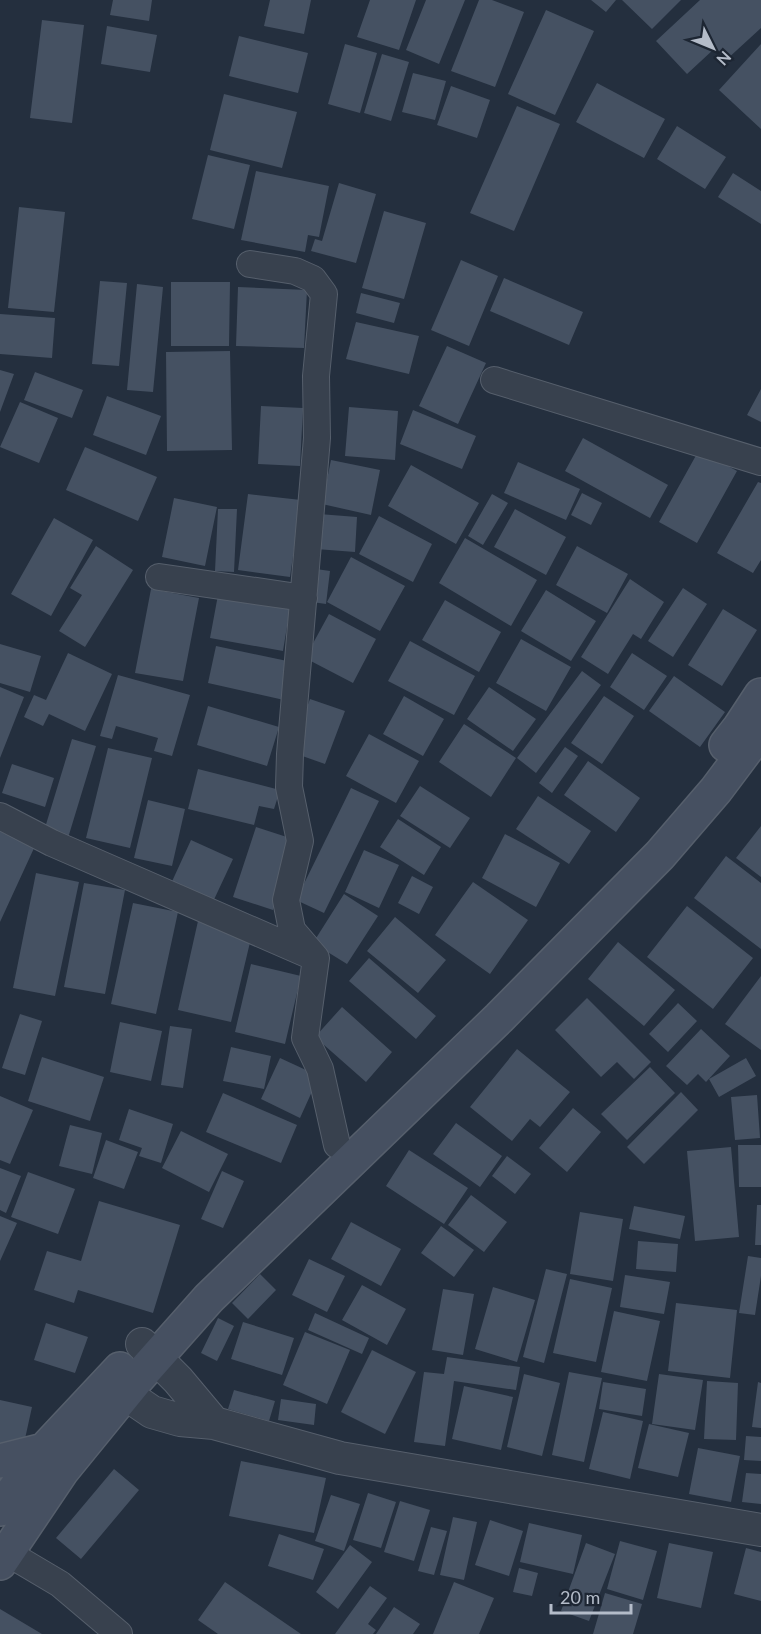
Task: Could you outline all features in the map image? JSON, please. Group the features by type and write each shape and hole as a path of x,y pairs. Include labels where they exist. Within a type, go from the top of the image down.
{"main road":[{"path":"149,1351 172,1310 611,875 720,753 761,695"},
{"path":"7,1510 62,1471 116,1389 149,1351 209,1298 499,1017 660,855 716,790 761,730"},
{"path":"2,1554 7,1510 44,1450 116,1389"},
{"path":"0,1461 44,1450"}],"street":[{"path":"250,264 296,271 313,279 324,294 316,376 317,438 290,754 289,787 300,841 286,900 292,930 316,958 305,1038 320,1069 337,1145"},
{"path":"494,380 761,462"},
{"path":"159,577 304,598"},
{"path":"0,816 52,843 316,958"},
{"path":"149,1351 196,1400 214,1423"},
{"path":"116,1389 152,1412 180,1420 214,1423 340,1458 761,1530"},
{"path":"2,1554 60,1584 119,1634"}],"building":[{"path":"113,0 152,0 149,21 110,15"},
{"path":"270,0 311,0 304,34 264,26"},
{"path":"370,0 416,0 399,50 357,37"},
{"path":"426,0 465,0 439,64 406,50"},
{"path":"479,0 492,0 524,12 495,87 451,71"},
{"path":"591,0 616,0 606,12"},
{"path":"622,0 681,0 652,29"},
{"path":"700,0 761,0 761,28 725,61 714,49 687,74 656,41"},
{"path":"546,10 594,31 555,115 508,94"},
{"path":"42,20 84,25 72,123 30,118"},
{"path":"107,26 157,35 150,72 101,64"},
{"path":"239,36 308,53 298,93 229,76"},
{"path":"345,44 377,53 360,113 328,104"},
{"path":"761,44 761,129 719,90"},
{"path":"382,54 409,62 391,121 364,113"},
{"path":"413,73 446,81 435,120 402,112"},
{"path":"597,83 665,119 644,158 576,122"},
{"path":"451,86 490,100 477,138 437,125"},
{"path":"224,94 297,112 282,168 210,150"},
{"path":"517,106 560,124 514,231 470,213"},
{"path":"677,126 726,157 705,189 657,159"},
{"path":"208,155 250,165 234,229 192,219"},
{"path":"256,171 329,186 319,237 308,235 305,252 241,240"},
{"path":"733,173 761,191 761,224 718,197"},
{"path":"339,183 376,194 356,263 311,251 315,239 322,241"},
{"path":"19,207 65,212 54,312 8,308"},
{"path":"384,211 426,223 404,299 362,288"},
{"path":"461,260 498,276 469,346 431,330"},
{"path":"504,278 583,312 569,345 490,311"},
{"path":"100,281 127,283 119,366 92,364"},
{"path":"171,282 230,282 229,346 171,346"},
{"path":"137,284 163,287 153,392 127,390"},
{"path":"238,287 307,290 304,348 236,346"},
{"path":"361,293 400,303 394,323 356,313"},
{"path":"0,314 55,318 52,358 0,354"},
{"path":"356,322 419,336 409,374 346,359"},
{"path":"447,346 486,363 458,424 419,406"},
{"path":"230,351 232,450 167,451 166,352"},
{"path":"0,370 14,374 0,412"},
{"path":"35,372 83,390 72,418 24,400"},
{"path":"761,389 761,422 747,415"},
{"path":"107,396 161,416 146,455 93,435"},
{"path":"20,402 58,418 39,463 0,447"},
{"path":"261,406 303,408 300,466 258,464"},
{"path":"349,407 398,411 395,460 345,456"},
{"path":"413,410 476,436 462,469 400,444"},
{"path":"583,438 668,485 650,518 565,471"},
{"path":"85,447 157,477 138,521 66,490"},
{"path":"699,450 737,471 697,543 659,522"},
{"path":"331,460 380,470 371,515 322,504"},
{"path":"518,462 580,489 566,520 504,493"},
{"path":"411,465 479,503 456,544 388,506"},
{"path":"758,482 761,483 761,560 753,573 717,553"},
{"path":"582,493 602,503 591,525 571,515"},
{"path":"248,494 301,500 290,577 238,570"},
{"path":"492,494 508,503 483,545 468,536"},
{"path":"174,498 217,507 205,566 162,557"},
{"path":"218,509 237,509 234,572 215,571"},
{"path":"515,509 566,537 546,575 494,547"},
{"path":"319,514 357,517 355,552 316,549"},
{"path":"379,516 432,544 413,582 359,554"},
{"path":"54,518 93,540 51,616 11,594"},
{"path":"465,538 537,580 511,626 439,583"},
{"path":"96,546 133,570 85,647 59,631 82,595 70,588"},
{"path":"577,546 628,574 607,613 556,585"},
{"path":"351,557 405,586 380,631 327,602"},
{"path":"309,568 330,571 326,604 305,601"},
{"path":"630,579 664,602 641,639 633,634 608,674 581,657"},
{"path":"683,588 707,604 673,657 648,641"},
{"path":"151,589 199,598 183,681 135,673"},
{"path":"546,590 596,621 571,661 521,631"},
{"path":"218,595 290,608 283,651 210,638"},
{"path":"445,600 501,632 479,672 422,640"},
{"path":"723,609 757,630 722,686 688,665"},
{"path":"329,614 376,639 353,683 305,658"},
{"path":"521,639 571,667 546,711 496,683"},
{"path":"410,641 475,676 454,715 388,681"},
{"path":"0,644 41,656 30,692 0,683"},
{"path":"216,646 292,662 284,700 208,683"},
{"path":"68,653 112,674 85,731 49,714 43,726 24,717 34,695 46,700"},
{"path":"632,653 667,676 644,710 610,687"},
{"path":"582,671 601,685 536,773 517,758"},
{"path":"118,675 190,695 172,756 154,751 158,738 116,726 112,739 100,736"},
{"path":"674,676 725,712 700,747 649,711"},
{"path":"0,687 24,697 0,758"},
{"path":"489,687 536,719 513,751 467,719"},
{"path":"404,696 444,719 423,756 383,734"},
{"path":"604,696 634,716 602,764 571,743"},
{"path":"310,699 345,711 325,764 291,752"},
{"path":"208,706 279,727 267,766 197,745"},
{"path":"464,724 516,758 491,797 439,762"},
{"path":"369,734 419,761 396,803 346,776"},
{"path":"72,739 96,746 68,838 44,831"},
{"path":"565,747 578,756 552,793 539,783"},
{"path":"108,748 152,758 130,848 86,838"},
{"path":"588,761 640,798 616,832 564,795"},
{"path":"12,764 54,778 45,807 2,793"},
{"path":"198,769 280,790 274,809 259,806 254,825 188,809"},
{"path":"420,786 470,818 450,848 400,816"},
{"path":"351,788 379,801 324,913 296,900"},
{"path":"538,796 591,831 569,864 516,829"},
{"path":"148,800 185,809 172,866 134,858"},
{"path":"398,819 441,847 424,875 380,847"},
{"path":"761,826 761,877 736,858"},
{"path":"256,827 296,840 273,910 233,897"},
{"path":"0,830 35,846 0,922"},
{"path":"505,834 560,863 536,907 482,878"},
{"path":"191,840 233,859 211,906 169,888"},
{"path":"364,850 399,865 379,908 345,892"},
{"path":"726,856 761,883 761,949 694,898"},
{"path":"36,873 79,882 55,996 13,988"},
{"path":"412,876 433,887 419,914 398,903"},
{"path":"473,882 528,920 490,974 435,935"},
{"path":"84,883 125,890 105,994 64,987"},
{"path":"344,894 378,916 347,964 313,943"},
{"path":"133,903 178,912 156,1014 111,1004"},
{"path":"687,906 753,958 713,1009 647,957"},
{"path":"395,917 446,960 418,993 367,951"},
{"path":"198,921 252,934 231,1022 178,1010"},
{"path":"618,942 675,990 644,1026 588,979"},
{"path":"369,958 436,1016 416,1039 349,981"},
{"path":"251,964 301,976 285,1044 235,1032"},
{"path":"761,976 761,1050 725,1024"},
{"path":"587,998 651,1062 634,1079 617,1062 601,1077 555,1030"},
{"path":"678,1003 697,1021 668,1052 649,1034"},
{"path":"342,1007 392,1052 366,1082 315,1037"},
{"path":"20,1014 42,1021 25,1075 2,1068"},
{"path":"120,1022 162,1031 151,1081 110,1072"},
{"path":"170,1026 192,1029 183,1088 161,1085"},
{"path":"701,1029 730,1056 706,1082 698,1074 687,1085 666,1066"},
{"path":"231,1047 271,1056 264,1089 223,1081"},
{"path":"517,1049 570,1092 540,1127 530,1119 512,1141 470,1107"},
{"path":"42,1057 104,1077 90,1121 28,1101"},
{"path":"280,1058 319,1076 300,1118 261,1099"},
{"path":"746,1058 756,1076 719,1097 709,1079"},
{"path":"650,1067 675,1093 627,1140 601,1114"},
{"path":"681,1092 698,1110 644,1164 627,1147"},
{"path":"223,1093 297,1125 281,1163 206,1132"},
{"path":"757,1095 760,1138 735,1140 731,1097"},
{"path":"0,1096 33,1110 10,1164 0,1160"},
{"path":"573,1108 601,1132 567,1172 539,1148"},
{"path":"129,1109 173,1124 161,1163 139,1156 142,1148 119,1140"},
{"path":"456,1123 502,1156 480,1187 433,1154"},
{"path":"70,1125 102,1133 92,1174 59,1166"},
{"path":"181,1131 228,1154 209,1192 162,1168"},
{"path":"106,1140 138,1152 124,1189 93,1178"},
{"path":"738,1145 761,1145 761,1187 739,1187"},
{"path":"731,1147 739,1237 695,1241 687,1151"},
{"path":"409,1150 468,1188 444,1224 386,1186"},
{"path":"507,1156 531,1174 515,1194 492,1176"},
{"path":"0,1168 21,1176 6,1213 0,1210"},
{"path":"222,1171 244,1181 223,1228 201,1219"},
{"path":"28,1172 75,1189 58,1234 11,1217"},
{"path":"471,1195 507,1222 484,1252 448,1225"},
{"path":"99,1201 180,1225 153,1313 78,1290 74,1303 34,1290 47,1251 81,1261"},
{"path":"757,1205 761,1205 761,1245 755,1245"},
{"path":"634,1206 685,1216 680,1239 629,1229"},
{"path":"580,1212 623,1219 613,1281 570,1274"},
{"path":"0,1216 17,1223 0,1261"},
{"path":"351,1222 401,1249 381,1286 331,1259"},
{"path":"441,1226 474,1250 454,1277 421,1253"},
{"path":"638,1241 678,1244 676,1272 636,1269"},
{"path":"748,1256 761,1258 761,1276 755,1315 739,1313"},
{"path":"309,1259 345,1276 327,1312 292,1295"},
{"path":"546,1269 567,1274 544,1363 523,1357"},
{"path":"260,1274 276,1290 248,1319 232,1303"},
{"path":"625,1275 670,1282 664,1314 620,1307"},
{"path":"570,1279 612,1288 596,1362 553,1353"},
{"path":"362,1285 406,1309 387,1345 342,1320"},
{"path":"493,1287 535,1300 517,1362 475,1349"},
{"path":"443,1289 474,1294 463,1355 432,1350"},
{"path":"676,1303 737,1310 730,1378 668,1371"},
{"path":"614,1311 660,1321 647,1381 601,1372"},
{"path":"315,1313 369,1338 362,1354 308,1330"},
{"path":"218,1318 234,1326 217,1361 201,1353"},
{"path":"243,1322 294,1338 282,1375 231,1359"},
{"path":"46,1323 88,1337 75,1373 34,1360"},
{"path":"305,1332 350,1350 327,1404 283,1385"},
{"path":"372,1350 416,1372 385,1434 341,1412"},
{"path":"447,1357 520,1367 516,1390 454,1381 445,1446 414,1442 424,1372 444,1374"},
{"path":"569,1372 602,1378 584,1462 552,1455"},
{"path":"524,1374 560,1383 542,1456 507,1447"},
{"path":"659,1374 703,1380 695,1430 652,1424"},
{"path":"707,1381 738,1383 736,1440 704,1439"},
{"path":"603,1382 646,1389 642,1416 599,1409"},
{"path":"758,1382 761,1383 761,1428 752,1427"},
{"path":"464,1386 513,1397 501,1450 452,1439"},
{"path":"234,1390 275,1401 269,1421 228,1409"},
{"path":"281,1399 316,1404 314,1425 278,1420"},
{"path":"0,1400 32,1407 23,1448 0,1443"},
{"path":"603,1412 643,1421 630,1479 589,1469"},
{"path":"649,1424 689,1433 678,1477 638,1468"},
{"path":"746,1436 761,1437 761,1461 744,1460"},
{"path":"698,1448 740,1456 731,1502 689,1494"},
{"path":"241,1461 326,1478 314,1533 229,1516"},
{"path":"114,1469 139,1490 81,1559 56,1538"},
{"path":"746,1473 761,1474 761,1504 742,1502"},
{"path":"368,1493 396,1502 381,1548 353,1540"},
{"path":"331,1495 360,1504 344,1551 315,1541"},
{"path":"400,1501 430,1510 414,1561 384,1552"},
{"path":"453,1517 477,1522 464,1580 440,1575"},
{"path":"490,1520 523,1531 509,1576 475,1565"},
{"path":"529,1523 582,1535 573,1574 520,1562"},
{"path":"431,1527 447,1531 434,1575 418,1571"},
{"path":"279,1534 324,1549 313,1580 268,1566"},
{"path":"620,1541 657,1551 643,1600 607,1589"},
{"path":"586,1543 615,1554 589,1621 561,1611"},
{"path":"669,1543 713,1552 701,1608 657,1598"},
{"path":"350,1545 372,1562 338,1609 316,1592"},
{"path":"746,1548 761,1552 761,1601 734,1594"},
{"path":"519,1568 538,1573 532,1596 513,1592"},
{"path":"225,1582 301,1634 218,1634 198,1620"},
{"path":"454,1582 494,1598 479,1634 433,1634"},
{"path":"370,1586 387,1598 368,1624 376,1630 373,1634 335,1634"},
{"path":"605,1593 642,1604 633,1634 593,1634"},
{"path":"394,1607 420,1624 413,1634 376,1634"},
{"path":"0,1609 42,1634 0,1634"}]}
